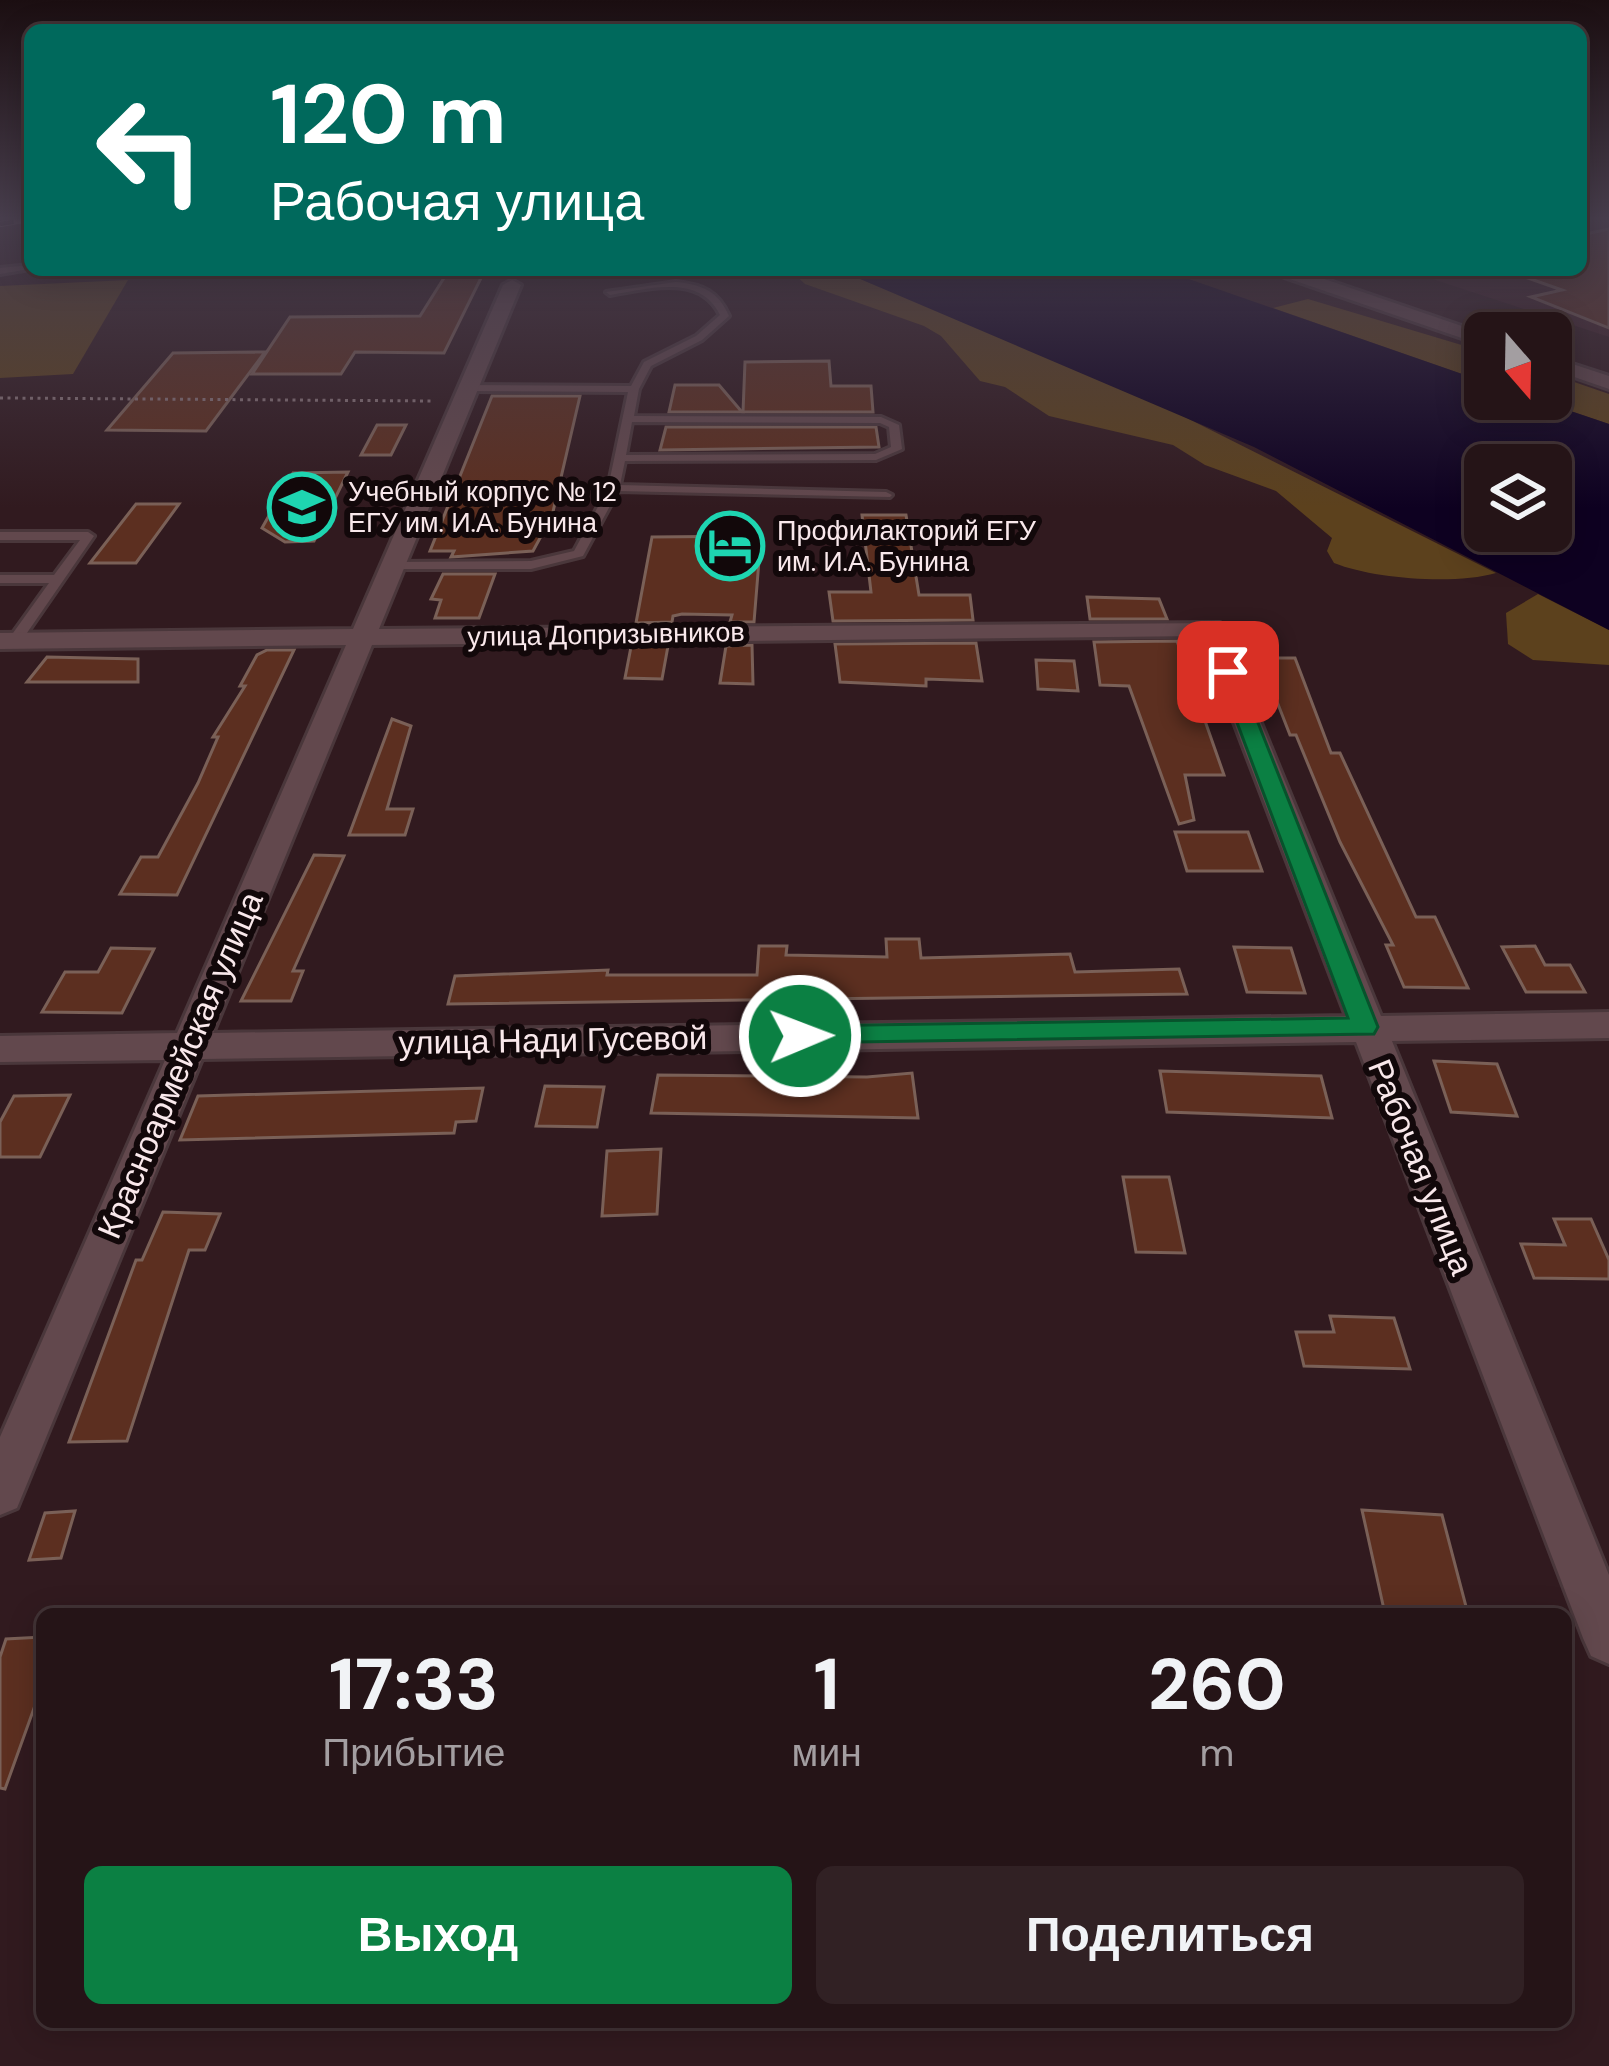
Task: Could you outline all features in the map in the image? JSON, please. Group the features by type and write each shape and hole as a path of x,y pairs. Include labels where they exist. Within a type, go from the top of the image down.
{"street":[{"name":"Красноармейская улица","path":"0,1492 499,315"},
{"path":"1414,315 1464,333"},
{"path":"1572,370 1609,383"},
{"name":"улица Допризывников","path":"7,640 1211,628"},
{"name":"Рабочая улица","path":"1211,628 1609,1638"},
{"name":"улица Нади Гусевой","path":"0,1049 1609,1024"}],"lane":[{"path":"391,566 531,565 570,559 601,519 614,488 624,458 634,389 652,358 699,338 723,315"},
{"path":"465,395 634,389"},
{"path":"624,458 876,458 897,449 896,428 881,420 631,419"},
{"path":"614,488 886,495"},
{"path":"0,536 88,536 7,640"},
{"path":"0,579 58,579"}],"path":[{"path":"0,398 465,395"}],"shaded area":[{"path":"0,315 107,315 73,374 0,378"},
{"path":"894,315 949,315 1139,394 1496,573 1459,579 1415,578 1334,563 1327,551 1332,538 1276,491 1205,465 1173,445 1049,416 1005,387 980,381 941,336"},
{"path":"945,315 1294,315 1464,375 1464,420 1572,420 1572,412 1609,424 1609,630 1254,447"},
{"path":"1294,315 1363,315 1464,346 1464,375"},
{"path":"1572,315 1609,315 1609,337 1572,325"},
{"path":"1572,381 1609,394 1609,424 1572,412"},
{"path":"1538,594 1609,630 1609,665 1533,660 1508,644 1506,613"}],"building":[{"path":"463,315 444,353 355,352 341,374 252,374 290,317"},
{"path":"1577,315 1609,315 1609,328"},
{"path":"265,352 206,431 107,430 173,353"},
{"path":"829,361 831,386 871,386 873,412 743,412 745,362"},
{"path":"675,385 719,385 742,412 669,412"},
{"path":"492,396 580,396 552,516 533,551 451,557 454,551 430,551"},
{"path":"377,425 406,425 391,455 361,455"},
{"path":"666,427 876,427 879,447 660,450"},
{"name":"Учебный корпус № 12 ЕГУ им. И.А. Бунина","path":"348,472 314,541 285,542 262,528 293,473"},
{"path":"136,504 179,504 136,563 90,563"},
{"path":"862,515 906,515 919,595 970,595 973,620 833,621 829,592 871,592"},
{"path":"761,536 754,622 730,622 732,615 682,614 673,616 672,622 636,623 652,537"},
{"path":"443,574 495,574 479,618 435,618 441,600 431,599"},
{"path":"1087,597 1159,599 1167,619 1090,619"},
{"path":"1177,641 1224,775 1185,775 1194,820 1179,824 1129,686 1100,685 1094,642"},
{"path":"976,643 982,681 926,679 926,686 840,682 835,644"},
{"path":"752,645 753,684 720,683 726,646"},
{"path":"668,646 662,679 625,678 631,647"},
{"path":"267,650 294,650 177,895 120,894 141,857 158,857 198,783 218,737 213,737 245,686 240,686 257,655"},
{"path":"47,657 138,659 138,682 27,682"},
{"path":"1260,658 1295,658 1331,753 1340,753 1416,917 1435,917 1468,988 1404,987 1386,945 1393,945 1340,842 1296,735 1290,735"},
{"path":"1036,660 1074,661 1078,691 1038,689"},
{"path":"392,719 411,726 387,809 413,809 405,835 349,835"},
{"path":"1175,832 1248,832 1262,871 1187,871"},
{"path":"314,855 344,856 293,971 303,971 291,1001 241,1001"},
{"path":"886,939 919,939 921,958 1070,954 1075,972 1179,969 1187,994 448,1004 455,976 608,970 607,975 757,975 759,946 787,946 786,955 887,957"},
{"path":"1535,946 1545,965 1570,965 1585,992 1526,992 1502,947"},
{"path":"1234,947 1291,948 1305,993 1247,992"},
{"path":"111,948 154,949 122,1013 42,1012 65,972 98,972"},
{"path":"1434,1061 1497,1064 1517,1116 1451,1112"},
{"path":"1160,1071 1321,1076 1332,1118 1167,1112"},
{"path":"912,1073 918,1118 651,1113 658,1075 867,1077"},
{"path":"545,1086 604,1087 597,1127 536,1126"},
{"path":"483,1088 476,1121 456,1122 454,1133 180,1140 198,1096"},
{"path":"70,1095 40,1157 0,1157 0,1122 14,1096"},
{"path":"661,1149 657,1214 602,1216 607,1151"},
{"path":"1123,1177 1169,1177 1185,1253 1136,1252"},
{"path":"163,1212 220,1214 205,1250 189,1250 127,1441 69,1442 136,1260 142,1260"},
{"path":"1554,1219 1591,1219 1609,1260 1609,1279 1534,1278 1521,1244 1565,1245"},
{"path":"1330,1316 1394,1318 1410,1369 1304,1366 1296,1332 1334,1332"},
{"path":"1362,1510 1442,1515 1466,1608 1384,1608"},
{"path":"75,1511 61,1558 29,1560 45,1513"},
{"path":"36,1637 36,1703 5,1789 0,1788 0,1657 6,1639"}],"place":[{"name":"Учебный корпус № 12 ЕГУ им. И.А. Бунина","path":"302,507"},
{"name":"Профилакторий ЕГУ им. И.А. Бунина","path":"730,546"}],"route":[{"path":"800,1036 1365,1027 1228,672"}]}
